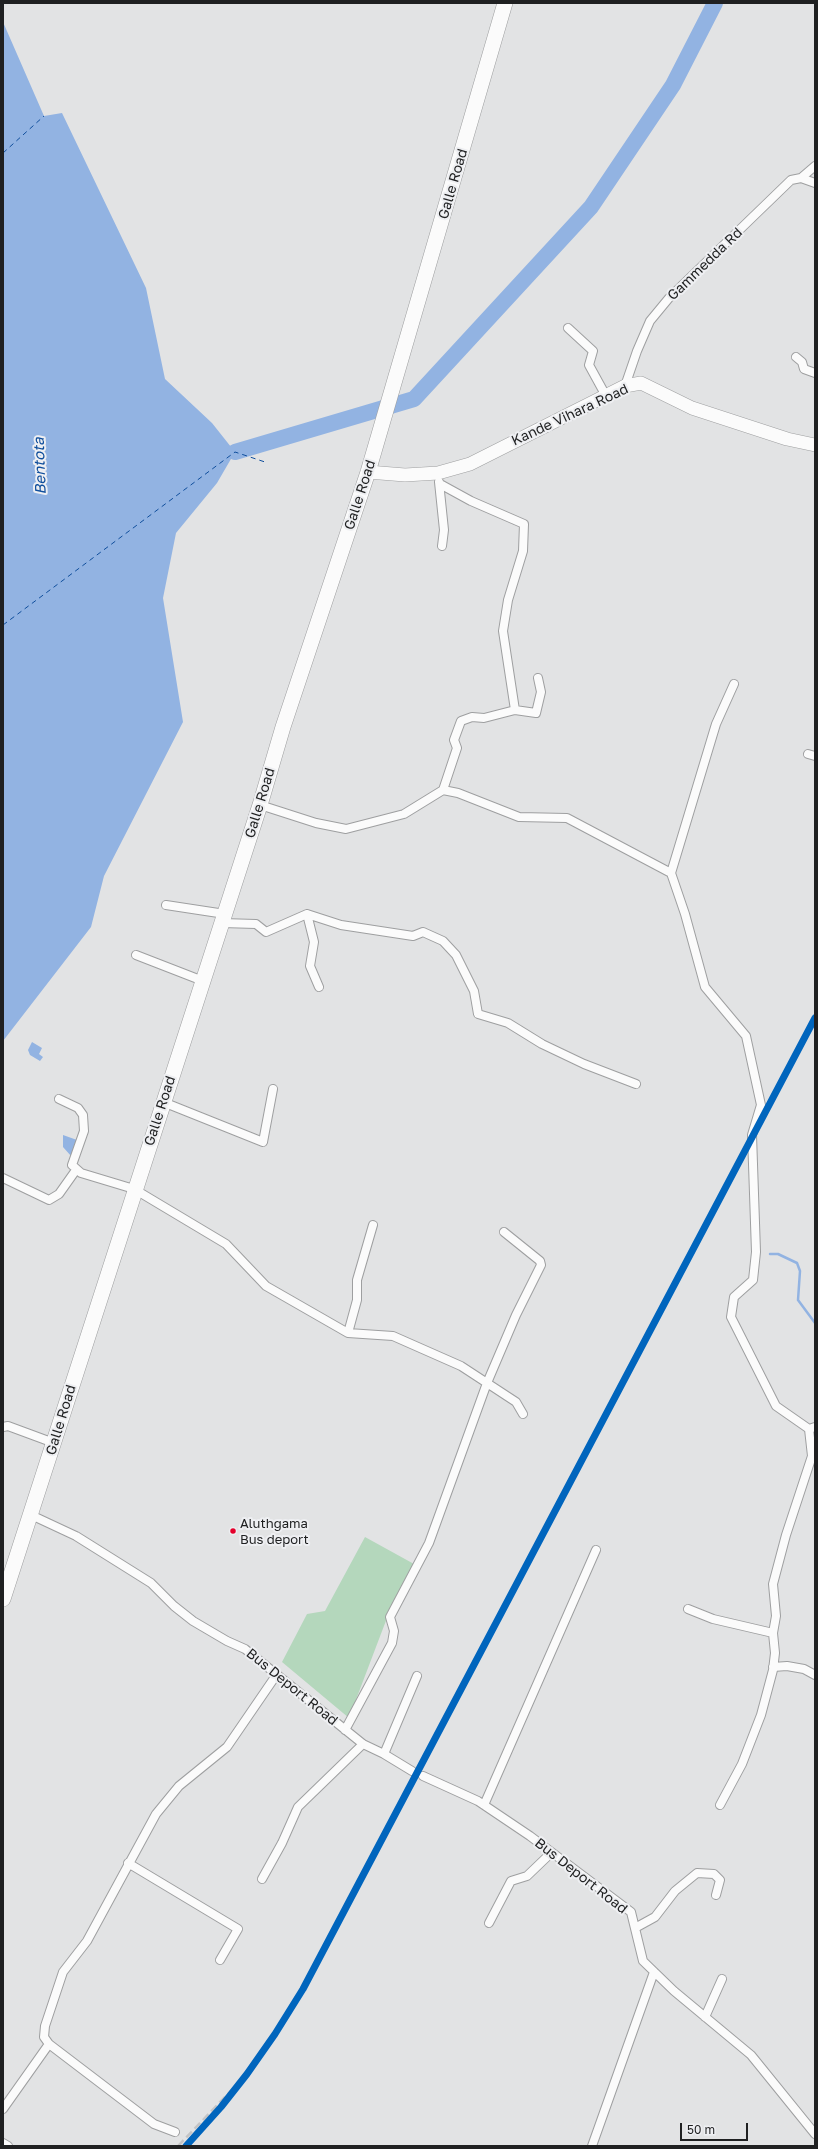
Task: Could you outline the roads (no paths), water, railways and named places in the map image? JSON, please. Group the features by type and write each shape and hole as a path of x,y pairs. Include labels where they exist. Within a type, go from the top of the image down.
{"highway":[{"name":"Galle Road","path":"3,1599 134,1189 370,465 505,3"}],"main road":[{"name":"Kande Vihara Road","path":"370,465 405,475 439,479 625,386 641,383 692,408 786,439 815,445"}],"street":[{"name":"Gammedda Rd","path":"625,386 637,351 650,321 669,298 791,180 801,178 815,166"},
{"path":"801,178 815,183"},
{"path":"568,328 593,351 589,365 606,396"},
{"path":"796,357 802,362 804,369 815,373"},
{"path":"439,479 444,530 442,546"},
{"path":"439,479 470,501 524,524 522,552 508,600 503,631 515,710"},
{"path":"260,805 316,823 346,829 404,814 443,790 457,748 454,740 460,721 472,717 484,718 515,710 536,712 541,692 538,678"},
{"path":"720,1805 742,1764 761,1715 775,1653 773,1634 776,1616 773,1584 786,1535 814,1456 812,1428 776,1406 731,1317 734,1297 753,1280 756,1252 752,1135 761,1105 746,1036 705,987 685,914 671,872 716,724 734,684"},
{"path":"443,790 458,793 519,817 567,818 671,872"},
{"path":"166,905 256,924 266,932 306,914 341,925 413,936 423,932 443,941 456,955 467,974 474,991 478,1014 508,1022 542,1044 584,1064 636,1084"},
{"path":"306,914 314,942 310,966 319,987"},
{"path":"136,955 202,981"},
{"path":"163,1102 263,1142 274,1089"},
{"path":"59,1099 78,1108 83,1115 84,1131 72,1165 76,1170 81,1173 134,1189 226,1244 266,1286 348,1333 393,1336 461,1366 512,1398 523,1414"},
{"path":"3,1178 49,1200 60,1194 76,1170"},
{"path":"348,1333 357,1300 357,1280 373,1225"},
{"path":"345,1730 392,1643 394,1631 390,1617 429,1543 487,1383 516,1315 541,1265 540,1261 504,1232"},
{"path":"3,1427 8,1426 54,1443"},
{"name":"Bus Deport Road","path":"31,1515 76,1536 151,1583 174,1606 193,1621 227,1641 246,1649 363,1744 412,1770"},
{"path":"484,1805 596,1550"},
{"path":"688,1609 736,1626 773,1634"},
{"path":"773,1667 787,1666 804,1669 815,1675"},
{"path":"176,2132 154,2124 49,2044 44,2037 45,2026 63,1972 87,1941 128,1863 156,1814 179,1786 227,1747 277,1674"},
{"path":"384,1754 417,1676"},
{"path":"262,1879 282,1843 298,1807 363,1744"},
{"name":"Bus Deport Road","path":"423,1776 484,1805 552,1853 631,1912 643,1961 751,2055 815,2134"},
{"path":"489,1923 512,1882 527,1876 552,1853"},
{"path":"128,1863 238,1930 220,1960"},
{"path":"635,1928 655,1917 675,1891 697,1873 714,1874 720,1880 716,1895"},
{"path":"592,2146 654,1972"},
{"path":"706,2017 722,1979"},
{"path":"3,2109 49,2044"},
{"path":"3,2143 8,2146"}],"water":[{"name":"Bentota","path":"3,22 44,116 62,113 146,288 165,379 212,423 235,452 217,483 176,533 163,598 183,722 104,876 91,927 3,1041"},
{"path":"32,1042 42,1048 39,1054 43,1057 40,1061 30,1055 28,1050"},
{"path":"63,1135 77,1140 71,1156 63,1147"}],"waterway":[{"path":"235,452 414,399 591,207 673,85 715,3"},
{"path":"770,1254 778,1254 797,1263 800,1271 798,1300 815,1323"}],"railway":[{"path":"178,2146 247,2074"}],"place":[{"name":"Aluthgama Bus deport","path":"233,1531"}]}
